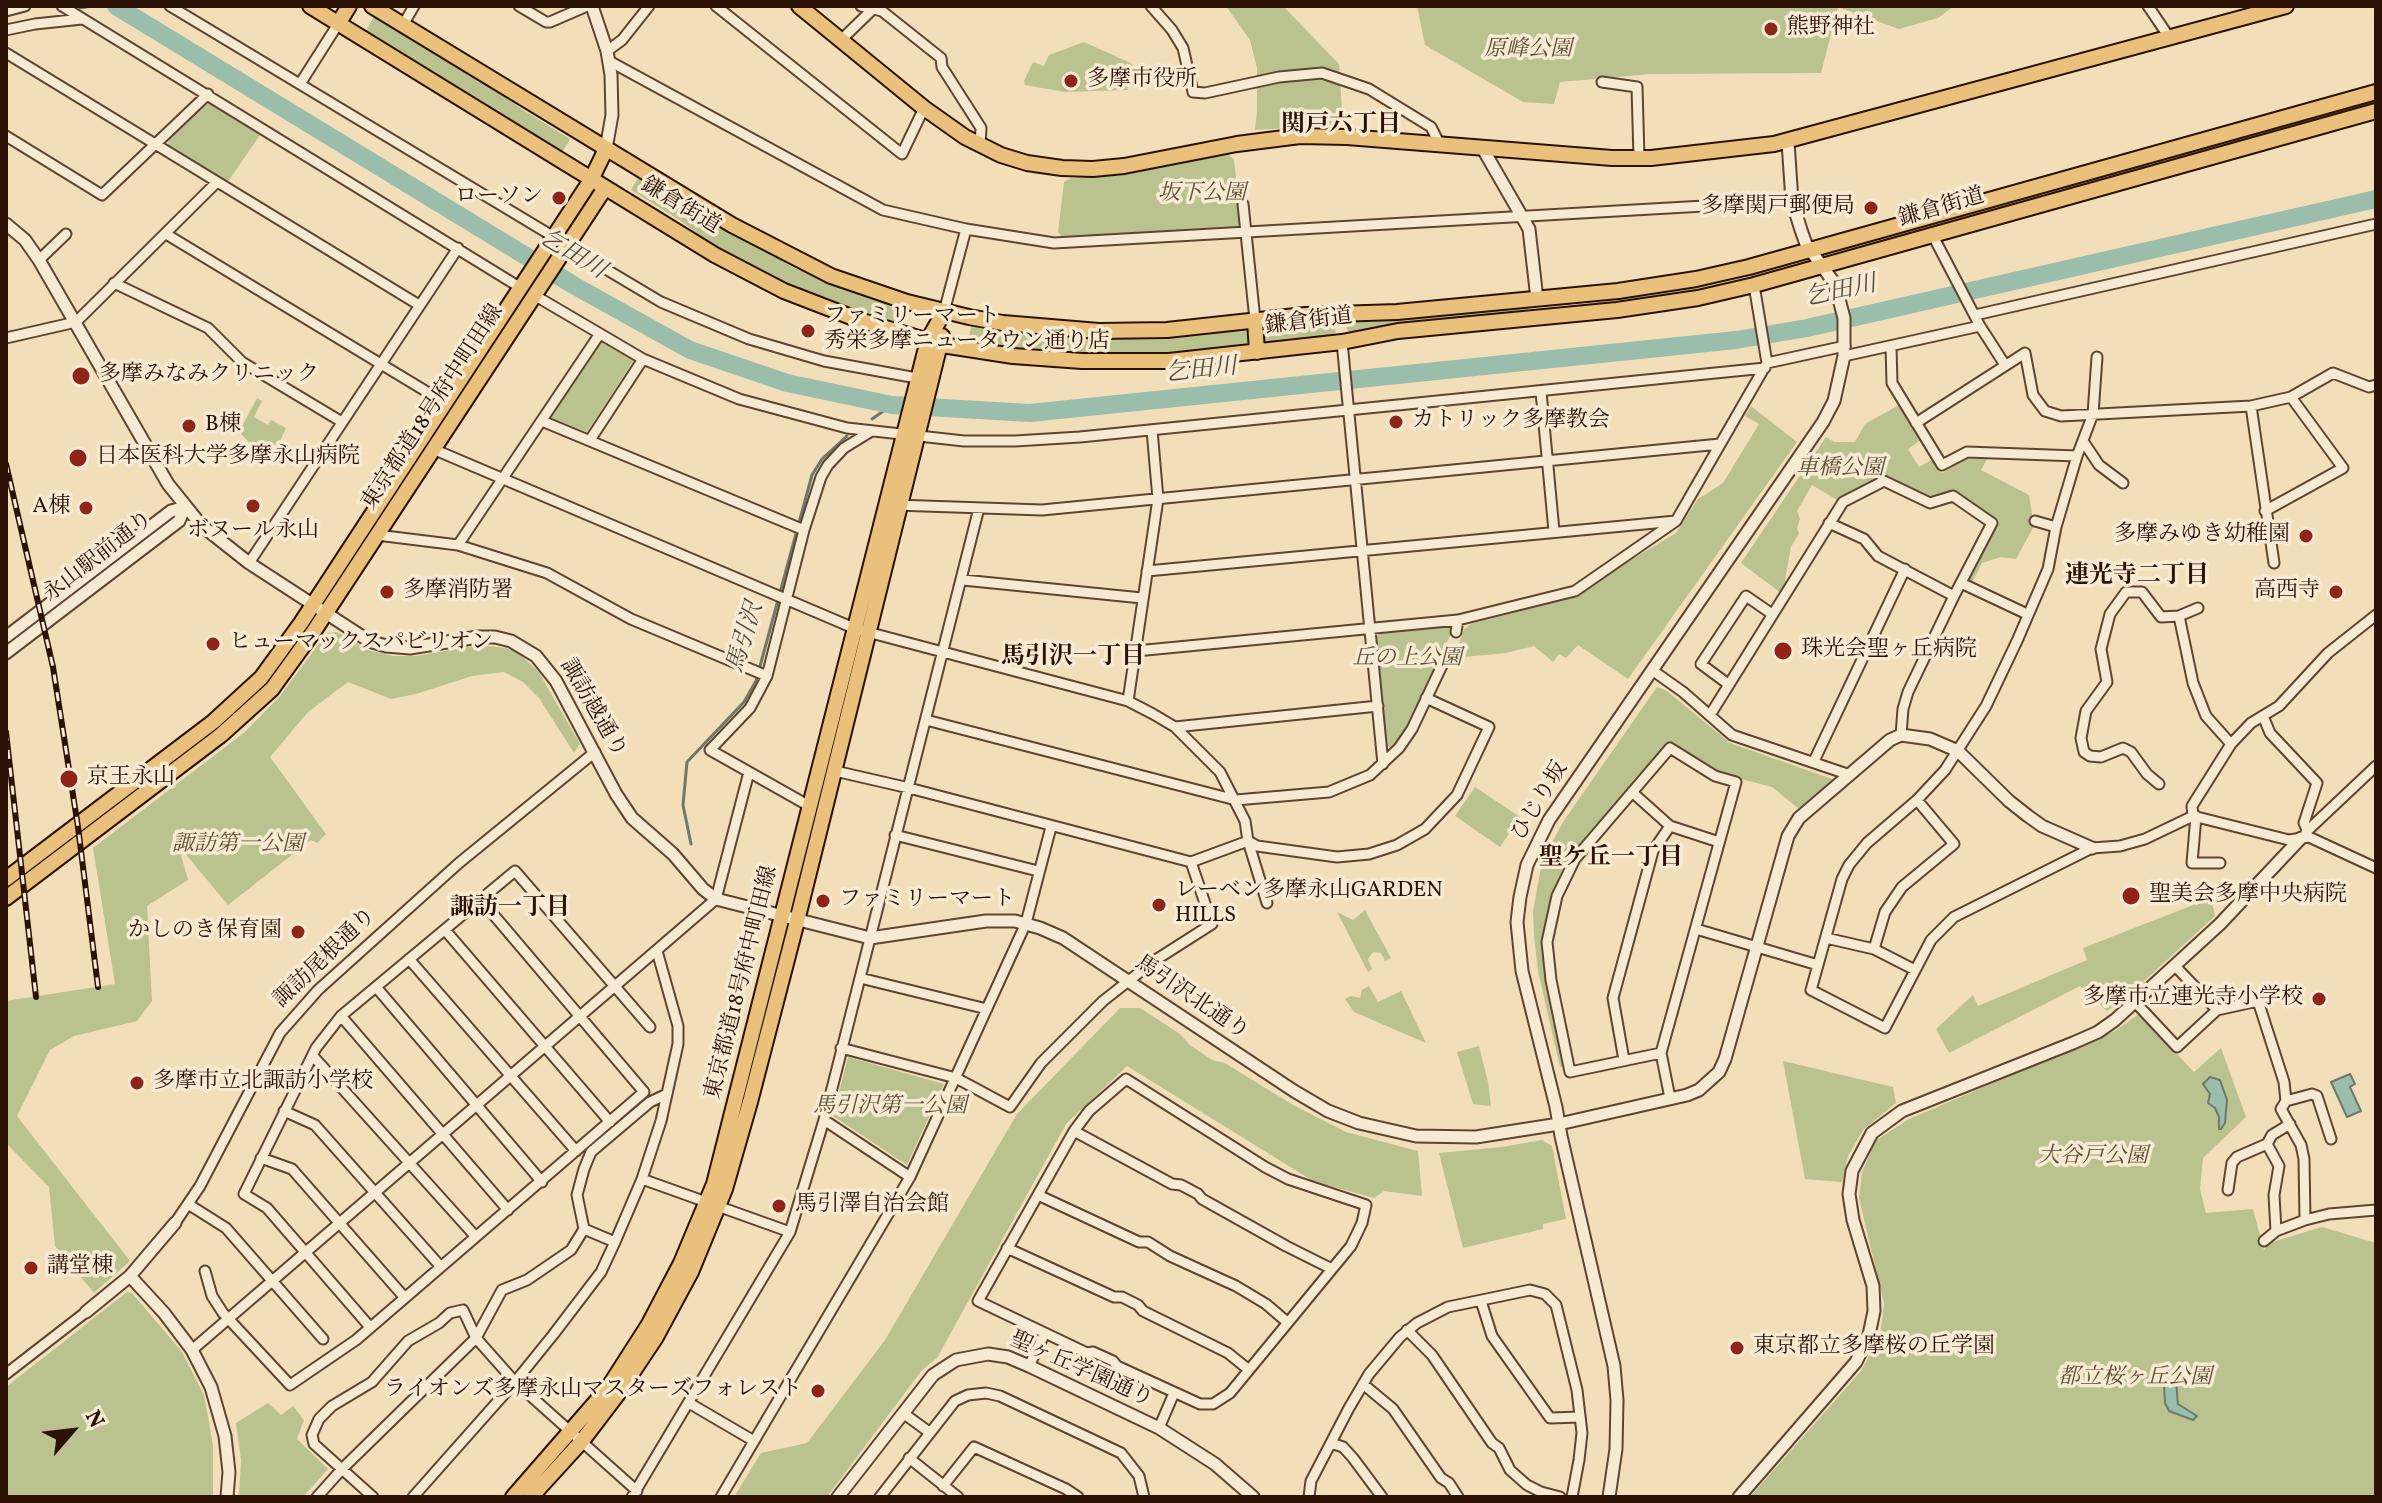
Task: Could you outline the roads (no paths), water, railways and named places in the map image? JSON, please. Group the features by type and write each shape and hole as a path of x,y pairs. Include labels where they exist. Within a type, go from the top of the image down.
{"main road":[{"name":"鎌倉街道","path":"310,6 715,255 784,291 859,320 935,342 1013,356 1082,361 1169,361 1257,352 1342,349 1398,331 1656,305 1754,285 2376,111"},
{"path":"338,24 349,6"},
{"name":"鎌倉街道","path":"372,6 732,225 799,261 872,291 944,312 1003,323 1099,331 1167,330 1255,320 1397,312 1683,281 1810,250 2376,92"},
{"path":"799,6 924,108 980,145 1027,163 1093,169 1300,136 1639,158 1788,142 2286,6"},
{"path":"605,188 606,149"},
{"name":"東京都道18号府中町田線","path":"6,879 236,702 261,678 318,610 377,535 458,411 530,288 551,241 591,180 606,149"},
{"path":"2161,152 2166,169"},
{"name":"東京都道18号府中町田線","path":"6,898 245,714 272,689 445,403 530,288 564,250 605,188"},
{"path":"1537,299 1539,318"},
{"name":"東京都道18号府中町田線","path":"513,1497 577,1437 620,1391 656,1337 691,1272 750,1102 811,807 863,631 944,312"},
{"path":"1339,315 1342,349"},
{"path":"1255,320 1257,352"},
{"name":"東京都道18号府中町田線","path":"790,919 835,771 863,631"},
{"name":"東京都道18号府中町田線","path":"531,1497 577,1437"}],"street":[{"path":"6,11 25,6"},
{"path":"62,6 643,359 739,399 799,417 870,432 1015,441 1152,430 1348,407 1541,392 1767,363 1845,348 1891,346 1980,326"},
{"path":"170,6 551,241"},
{"path":"403,25 414,6"},
{"path":"519,6 546,22 589,6 608,56 612,115 606,149"},
{"path":"608,56 649,6"},
{"path":"716,6 902,158 924,108"},
{"path":"861,6 882,11 941,58 942,67 981,128 980,145"},
{"path":"1151,6 1183,48 1193,92 1205,93 1279,77 1322,73 1369,89 1431,127 1440,145"},
{"path":"2148,6 2169,37"},
{"path":"841,40 874,8"},
{"path":"6,30 82,19"},
{"path":"300,84 338,24"},
{"path":"6,53 419,305"},
{"path":"608,56 883,210 966,229 1054,243 1792,201"},
{"path":"1602,82 1637,87 1639,158"},
{"path":"6,136 102,195 208,94"},
{"name":"ひじり坂","path":"1609,1497 1616,1449 1614,1366 1522,971 1517,922 1520,897 1527,865 1549,820 1823,422 1838,389 1845,348 1840,300 1835,284 1810,250 1792,201 1788,142"},
{"path":"1483,149 1523,215 1532,243 1537,299"},
{"path":"6,338 76,322 217,182"},
{"path":"883,210 889,198"},
{"path":"1243,204 1255,320"},
{"name":"諏訪越通り","path":"6,224 25,240 39,260 161,471 185,507 215,538 318,610 369,641 410,648 495,637 524,647 536,656 556,681 632,818 673,854 703,889 716,899 790,919"},
{"path":"1973,312 2376,224"},
{"path":"944,312 966,229"},
{"path":"39,260 66,234"},
{"path":"166,234 458,411"},
{"path":"1932,234 1980,326 2005,365"},
{"path":"249,563 458,248"},
{"path":"564,250 661,302 749,339 925,385"},
{"path":"114,283 208,328 242,362 342,422"},
{"path":"1136,651 1458,620 1575,591 1676,521 1767,363 1754,285"},
{"path":"458,545 599,335"},
{"path":"1891,346 1892,383 1942,465 1967,452 2077,456"},
{"path":"1342,349 1383,764"},
{"path":"1916,423 2025,353 2033,395 2045,411 2061,416 2251,406 2291,397 2333,373 2369,387 2376,385"},
{"path":"2097,357 2093,414 2056,527 2048,569 1986,706 1958,751 1932,786 1856,854 1842,879 1811,990 1885,1028 1931,940 1954,917 2092,848 2120,846 2145,839 2194,816 2289,840 2304,834"},
{"path":"590,440 643,359"},
{"path":"1541,392 1554,531"},
{"path":"2265,511 2343,468 2291,397"},
{"path":"2251,406 2274,563"},
{"path":"542,421 802,529"},
{"path":"1128,701 1158,499 1152,430"},
{"path":"811,807 710,750 750,708 765,675 802,529 828,465 854,440 870,432"},
{"path":"2083,441 2099,465 2123,483"},
{"path":"895,505 1042,510 1720,444"},
{"path":"433,449 863,631 1128,701 1175,727 1220,772 1245,821 1267,903"},
{"path":"1710,715 1843,502 1884,481 1930,503 1953,496 1992,523 1908,692 1901,735 1930,739 1958,751 2009,801 2042,826 2092,848"},
{"name":"永山駅前通り","path":"6,637 179,521 185,507"},
{"path":"373,1497 314,1444 312,1435 319,1419 332,1406 372,1382 408,1341 450,1313 463,1310 476,1338 515,1382 635,1494 790,1232 824,1120 979,508"},
{"path":"1147,571 1676,521"},
{"path":"2035,521 2056,527"},
{"path":"1829,523 1864,539 1878,556 1954,596"},
{"path":"377,535 458,545 547,573 631,619 765,675"},
{"name":"永山駅前通り","path":"6,653 124,555"},
{"path":"1814,761 1905,569"},
{"path":"963,580 1142,598"},
{"path":"1961,583 2027,614"},
{"path":"2159,784 2147,774 2131,752 2123,748 2101,757 2084,752 2081,738 2086,711 2107,682 2101,649 2110,614 2126,592 2142,592 2161,617 2179,616 2198,608"},
{"path":"1728,684 1701,664 1746,596 1772,614"},
{"path":"2220,863 2192,863 2192,806 2231,744 2251,723 2279,706 2328,653 2376,615"},
{"path":"2179,616 2193,683 2206,716 2231,744"},
{"path":"1456,632 1458,620"},
{"path":"926,720 1236,800 1329,792 1370,775 1406,739 1446,657"},
{"path":"1652,670 1732,735 1850,775"},
{"path":"835,771 1191,862 1248,841 1257,846 1337,857 1369,854 1397,845 1425,829 1457,795 1489,727 1426,698"},
{"path":"1175,727 1378,706"},
{"path":"2263,716 2270,733 2317,783 2304,823 2304,834"},
{"name":"馬引沢北通り","path":"790,919 870,938 986,921 1026,923 1063,938 1294,1091 1328,1111 1359,1123 1416,1136 1454,1138 1559,1124 1699,1090 1719,1072 1788,836 1799,818 1890,740 1901,735"},
{"path":"1661,1053 1570,1072 1551,980 1547,942 1552,912 1567,873 1585,847 1670,748 1715,776 1736,782 1661,1053 1670,1098"},
{"name":"諏訪尾根通り","path":"7,1371 130,1276 175,1223 200,1186 280,1033 308,1001 470,853 595,752"},
{"path":"1739,1497 1856,1362 1869,1335 1874,1311 1873,1286 1853,1220 1849,1194 1852,1171 1872,1133 1902,1111 2098,1032 2176,967 2304,834 2376,766"},
{"path":"192,1350 716,899 749,772"},
{"path":"1632,792 1670,826 1719,842"},
{"path":"1874,949 1885,912 1902,887 1954,844 1917,800"},
{"path":"1624,1060 1613,998 1653,851 1670,826"},
{"path":"721,1497 910,1177 1026,923 1051,827"},
{"path":"2304,834 2376,868"},
{"path":"895,835 1038,871"},
{"path":"841,1048 956,1078 1010,1107 1041,1063 1076,1026 1127,981 1212,924 1191,862"},
{"path":"370,1327 267,1208 244,1194 316,1048 341,1016 515,871 650,1027"},
{"path":"205,1271 212,1296 223,1313 290,1385 356,1340 644,1092 481,900"},
{"path":"1696,929 1818,965"},
{"path":"445,930 610,1122"},
{"path":"1826,938 1874,949 1915,970"},
{"path":"413,1497 515,1382 601,1272 615,1242 642,1179 678,1044 678,1026 657,951"},
{"path":"409,959 576,1151"},
{"path":"2176,967 2217,1010"},
{"path":"860,978 987,1009"},
{"path":"376,987 542,1182"},
{"path":"2136,1003 2177,1047 2217,1010 2258,1001 2284,1082 2286,1101 2281,1109 2301,1145 2305,1220"},
{"path":"341,1016 508,1210"},
{"path":"313,1056 476,1237"},
{"path":"1126,1079 1288,1179 1366,1205 1362,1223 1351,1246 1230,1393 1213,1404 1200,1404 978,1301 1038,1195 1074,1131 1089,1111 1126,1079"},
{"path":"317,1497 476,1338 502,1290 527,1280 571,1250 584,1229 577,1195 591,1152 650,1102 667,1094"},
{"path":"2286,1101 2312,1094 2317,1096 2331,1139"},
{"path":"284,1111 315,1125 441,1267"},
{"path":"824,1120 910,1177"},
{"path":"2228,1190 2232,1163 2237,1157 2267,1144 2272,1135 2290,1124"},
{"path":"1074,1131 1172,1184 1198,1194 1202,1199 1330,1268"},
{"path":"2267,1144 2279,1166 2274,1195 2276,1231"},
{"path":"261,1158 292,1169 405,1298"},
{"path":"642,1179 790,1232"},
{"path":"1038,1195 1139,1242 1148,1242 1170,1256 1236,1286 1266,1304 1287,1322"},
{"path":"188,1204 226,1228 323,1339"},
{"path":"2264,1241 2276,1231 2305,1220 2329,1214 2376,1210"},
{"path":"584,1229 615,1242"},
{"path":"1007,1248 1138,1305 1143,1311 1228,1353 1249,1370"},
{"path":"130,1276 192,1350 211,1387 226,1448 227,1497"},
{"path":"1309,1497 1311,1481 1363,1384 1407,1330 1448,1307 1530,1290 1551,1298 1559,1312 1577,1390 1579,1460 1572,1497"},
{"path":"1481,1301 1492,1336 1550,1418 1580,1417"},
{"path":"1407,1330 1432,1355 1492,1443 1499,1448 1510,1470 1527,1485 1560,1497"},
{"path":"1029,1366 1045,1333"},
{"name":"聖ヶ丘学園通り","path":"838,1497 933,1375 956,1360 988,1354 1008,1357 1029,1366 1159,1428 1215,1464 1253,1497"},
{"path":"1363,1384 1393,1409 1458,1497"},
{"path":"880,1497 955,1401 976,1393 993,1394 1121,1453 1139,1476 1144,1497"},
{"path":"1159,1428 1174,1393"},
{"path":"689,1403 754,1441"},
{"path":"903,1413 929,1432"},
{"path":"1331,1443 1343,1447 1382,1497"},
{"path":"943,1486 974,1447 1078,1497"},
{"path":"909,1458 958,1497"}],"waterway":[{"path":"80,8 92,6"},
{"name":"乞田川","path":"116,6 575,286 690,350 787,383 892,405 1030,413 1736,340 1807,328 2376,199"},
{"name":"馬引沢","path":"872,419 892,405"},
{"name":"馬引沢","path":"691,844 683,805 687,762 744,702 756,681 812,475 822,459 847,436"}],"railway":[{"path":"6,464 53,667 78,827 98,987"},
{"path":"6,732 36,997"}],"place":[{"name":"熊野神社","path":"1771,29"},
{"name":"多摩市役所","path":"1071,81"},
{"name":"ローソン","path":"559,198"},
{"name":"多摩関戸郵便局","path":"1871,208"},
{"name":"ファミリーマート 秀栄多摩ニュータウン通り店","path":"808,331"},
{"name":"多摩みなみクリニック","path":"81,376"},
{"name":"カトリック多摩教会","path":"1396,422"},
{"name":"B棟","path":"189,426"},
{"name":"日本医科大学多摩永山病院","path":"78,458"},
{"name":"ボヌール永山","path":"253,506"},
{"name":"A棟","path":"86,508"},
{"name":"多摩みゆき幼稚園","path":"2306,536"},
{"name":"多摩消防署","path":"387,592"},
{"name":"高西寺","path":"2336,592"},
{"name":"ヒューマックスパビリオン","path":"213,644"},
{"name":"珠光会聖ヶ丘病院","path":"1783,651"},
{"name":"京王永山","path":"69,779"},
{"name":"聖美会多摩中央病院","path":"2131,896"},
{"name":"ファミリーマート","path":"823,901"},
{"name":"レーベン多摩永山GARDEN HILLS","path":"1159,905"},
{"name":"かしのき保育園","path":"298,932"},
{"name":"多摩市立連光寺小学校","path":"2319,999"},
{"name":"多摩市立北諏訪小学校","path":"137,1083"},
{"name":"馬引澤自治会館","path":"779,1206"},
{"name":"講堂棟","path":"31,1268"},
{"name":"東京都立多摩桜の丘学園","path":"1737,1348"},
{"name":"ライオンズ多摩永山マスターズフォレスト","path":"818,1391"}],"district":[{"name":"関戸六丁目","path":"1341,127"},
{"name":"連光寺二丁目","path":"2137,578"},
{"name":"馬引沢一丁目","path":"1073,659"},
{"name":"聖ケ丘一丁目","path":"1611,860"},
{"name":"諏訪一丁目","path":"510,910"}],"park label":[{"name":"原峰公園","path":"1528,51"},
{"name":"坂下公園","path":"1202,195"},
{"name":"車橋公園","path":"1840,470"},
{"name":"丘の上公園","path":"1407,660"},
{"name":"諏訪第一公園","path":"238,846"},
{"name":"馬引沢第一公園","path":"890,1108"},
{"name":"大谷戸公園","path":"2093,1158"},
{"name":"都立桜ヶ丘公園","path":"2135,1379"}]}
